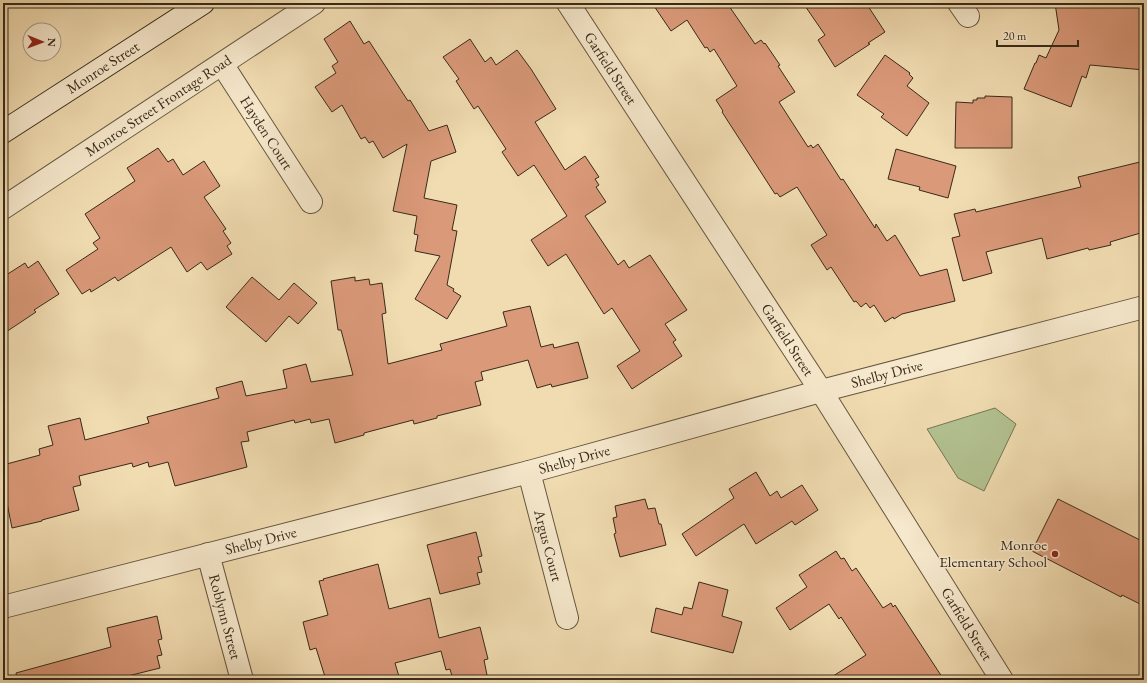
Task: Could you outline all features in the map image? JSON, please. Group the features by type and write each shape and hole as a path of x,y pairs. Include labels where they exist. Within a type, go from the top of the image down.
{"street":[{"name":"Monroe Street","path":"3,132 203,3"},
{"name":"Monroe Street Frontage Road","path":"3,208 314,3"},
{"name":"Garfield Street","path":"568,3 821,391 1002,680"},
{"name":"Hayden Court","path":"222,64 311,202"},
{"name":"Shelby Drive","path":"3,607 529,472 821,391 1144,307"},
{"name":"Argus Court","path":"529,472 567,618"},
{"name":"Roblynn Street","path":"208,554 242,680"}],"green space":[{"path":"995,408 1016,424 984,491 958,478 927,429"}],"building":[{"path":"652,3 727,3 755,44 761,40 764,44 765,43 780,65 778,66 795,92 779,102 808,147 811,145 813,148 818,144 875,228 876,224 887,241 895,235 920,276 947,269 955,301 902,314 885,322 874,305 870,308 866,303 861,307 856,301 854,302 831,267 827,270 811,245 827,235 797,187 780,197 777,193 775,194 722,112 723,111 716,100 737,86 714,49 710,52 707,47 705,48 687,20 671,31"},
{"path":"803,3 866,3 885,32 868,43 870,44 835,67 818,40 825,35"},
{"path":"1055,3 1098,3 1144,8 1140,40 1144,40 1144,70 1090,65 1086,78 1082,76 1071,107 1024,89 1039,55 1046,58 1059,30"},
{"path":"350,21 364,44 369,41 408,101 410,100 429,131 447,125 456,152 431,161 424,198 457,205 452,230 457,231 447,285 461,296 447,319 415,299 440,256 415,251 418,235 414,234 417,216 393,211 407,144 383,158 373,141 369,143 365,137 361,139 342,105 332,112 315,87 336,73 332,66 338,62 324,39"},
{"path":"470,39 485,62 491,57 496,65 517,50 531,69 556,109 535,122 565,170 585,156 599,177 595,179 599,185 596,187 606,202 585,216 618,265 624,260 629,268 650,255 687,310 665,324 676,340 673,342 682,356 632,389 617,366 640,351 612,308 604,314 566,254 548,266 531,240 567,216 534,165 518,176 502,152 506,149 478,106 474,109 456,81 459,79 443,57"},
{"path":"885,55 910,73 909,74 913,78 907,86 929,103 907,136 881,117 884,114 857,95"},
{"path":"985,96 1012,97 1012,148 955,148 956,102 973,103 973,100 977,100 977,98 985,98"},
{"path":"158,148 168,162 173,159 183,175 204,161 220,186 204,197 226,229 223,231 231,243 227,246 232,254 207,270 201,262 187,272 171,247 118,281 115,277 91,292 90,289 82,294 66,270 98,249 93,243 100,238 85,214 135,181 127,168"},
{"path":"896,149 956,166 948,198 919,190 920,187 888,179"},
{"path":"1144,161 1144,232 1110,242 1111,245 1089,250 1088,248 1047,259 1042,238 986,252 992,273 963,281 952,238 960,236 954,214 975,209 976,212 1081,187 1078,177"},
{"path":"38,261 59,294 34,310 36,312 3,334 3,277 25,263 28,268"},
{"path":"252,277 279,300 294,283 317,303 298,324 289,316 266,342 226,307"},
{"path":"355,277 355,281 369,279 370,285 382,283 386,313 382,314 388,364 442,350 440,344 507,326 503,312 530,306 541,347 553,344 554,348 578,342 588,378 552,387 551,384 537,388 528,360 481,372 483,380 475,382 481,405 437,416 437,418 414,424 413,420 364,433 364,435 335,443 329,419 311,423 310,419 295,423 294,420 247,432 249,441 241,442 247,467 175,486 168,462 149,467 148,462 133,467 132,463 79,476 81,485 73,487 79,510 12,528 7,503 3,504 3,465 40,455 39,449 53,445 48,426 80,418 85,440 149,423 147,417 219,398 216,388 242,381 246,396 287,388 283,370 306,364 311,382 353,375 341,330 338,330 331,281"},
{"path":"756,472 770,496 777,491 781,498 802,485 818,510 795,525 792,521 756,544 744,524 696,556 682,534 734,498 729,489"},
{"path":"645,499 648,509 655,508 666,545 620,557 614,534 616,533 613,518 617,517 615,506"},
{"path":"1058,499 1144,542 1144,606 1122,595 1121,597 1032,551"},
{"path":"476,532 482,556 478,557 482,572 477,573 480,584 440,594 427,545"},
{"path":"836,551 841,559 844,558 852,571 856,568 883,608 891,603 893,607 895,605 944,680 827,680 866,655 841,617 839,619 829,604 790,630 776,608 807,587 799,575"},
{"path":"378,564 389,609 430,598 439,638 480,627 488,659 484,660 487,675 485,676 486,680 453,680 450,669 446,670 441,651 395,663 400,680 326,680 316,648 310,650 303,622 328,615 319,581"},
{"path":"699,582 728,590 722,616 742,622 733,653 651,632 656,608 682,615 684,607 692,609"},
{"path":"157,616 162,639 158,640 162,655 157,656 160,668 112,680 17,680 16,673 111,647 107,628"}],"place":[{"name":"Monroe Elementary School","path":"1055,554"}]}
